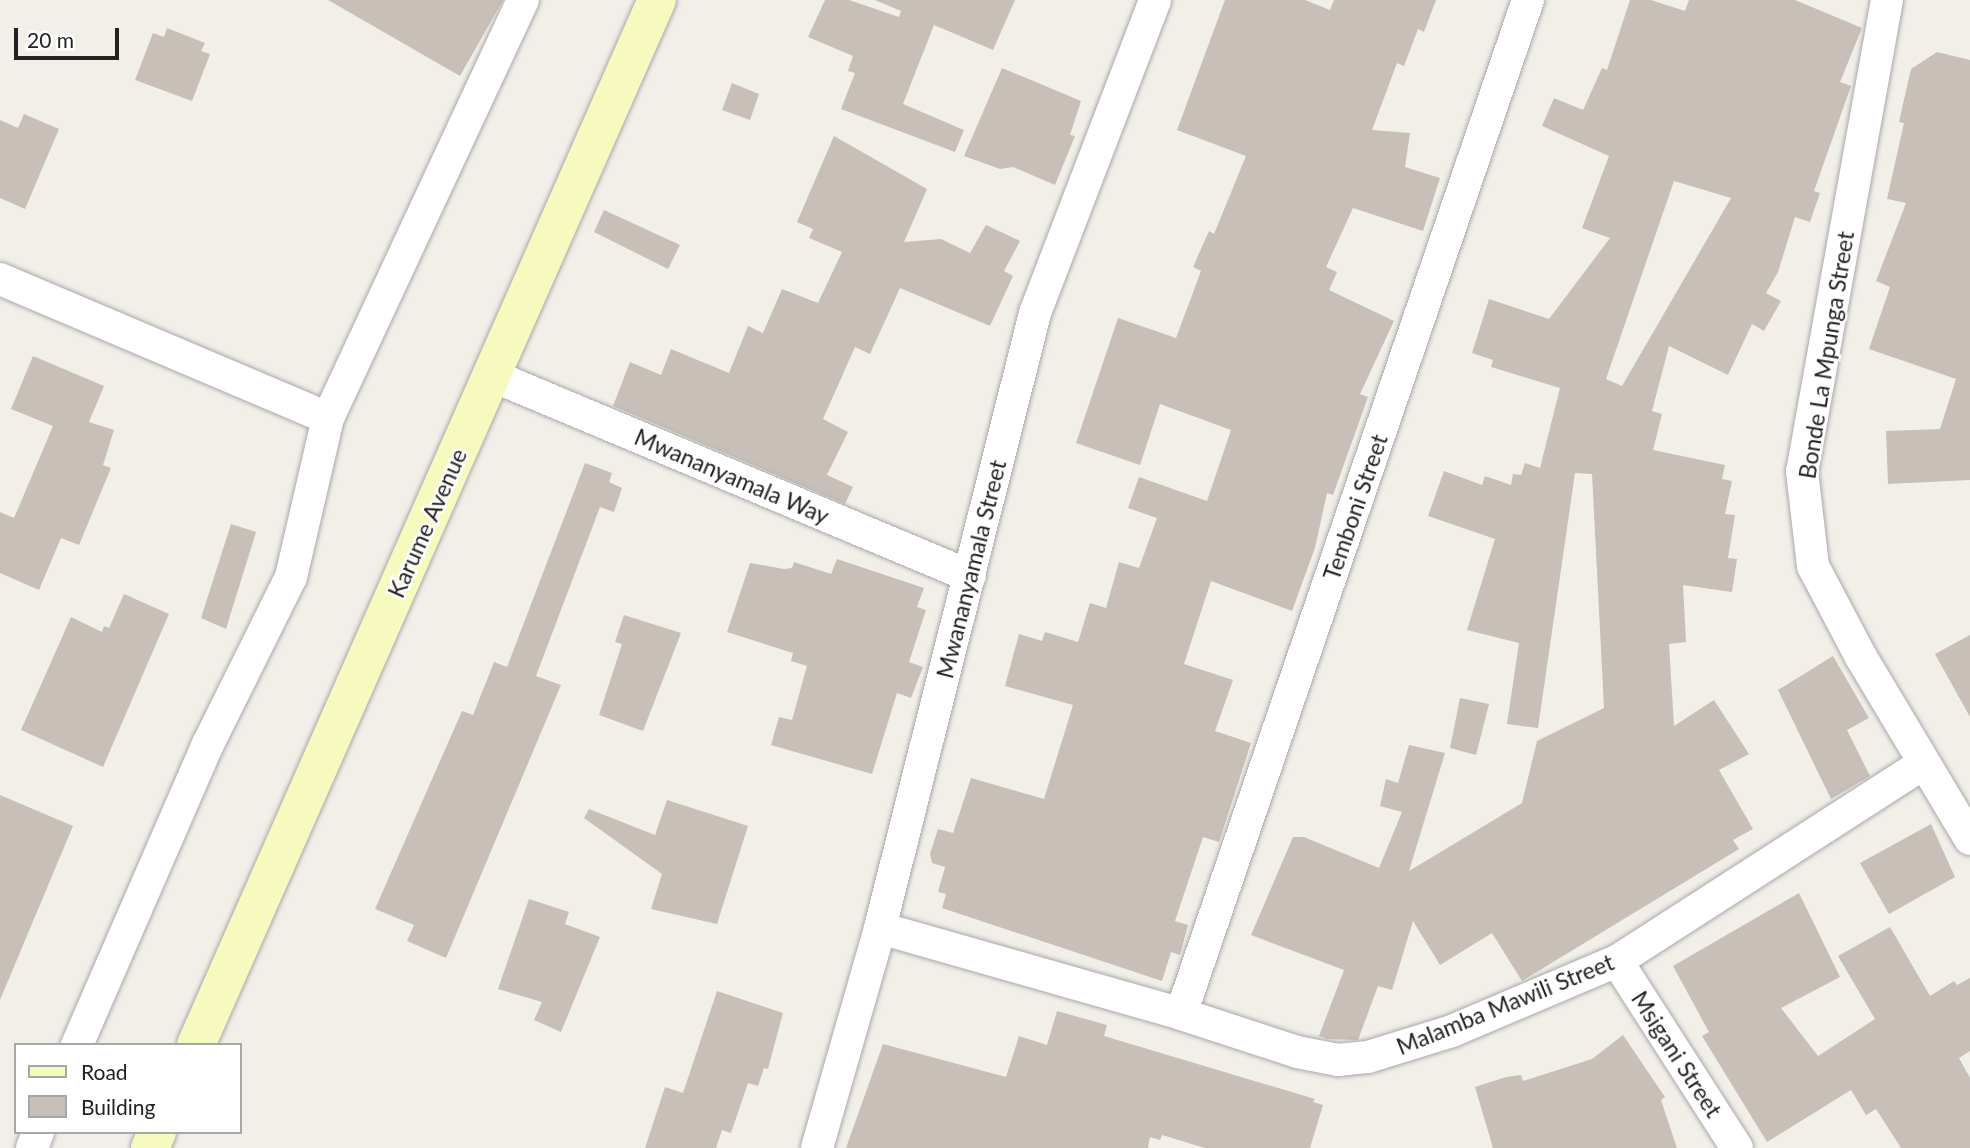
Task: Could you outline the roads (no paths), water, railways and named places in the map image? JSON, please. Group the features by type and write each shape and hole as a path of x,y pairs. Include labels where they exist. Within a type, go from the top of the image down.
{"main road":[{"name":"Karume Avenue","path":"196,1043 657,0"}],"street":[{"path":"78,1043 208,744 291,577 328,418 523,0"},
{"name":"Mwananyamala Street","path":"817,1148 880,928 1035,313 1155,0"},
{"name":"Temboni Street","path":"1181,1014 1528,0"},
{"name":"Bonde La Mpunga Street","path":"1887,0 1802,471 1813,566 1861,657 1970,839"},
{"path":"0,279 328,418"},
{"name":"Mwananyamala Way","path":"493,376 970,576"},
{"name":"Malamba Mawili Street","path":"880,928 1181,1014 1297,1052 1338,1060 1368,1057 1452,1031 1618,961 1924,763"},
{"name":"Msigani Street","path":"1618,961 1737,1148"}]}
